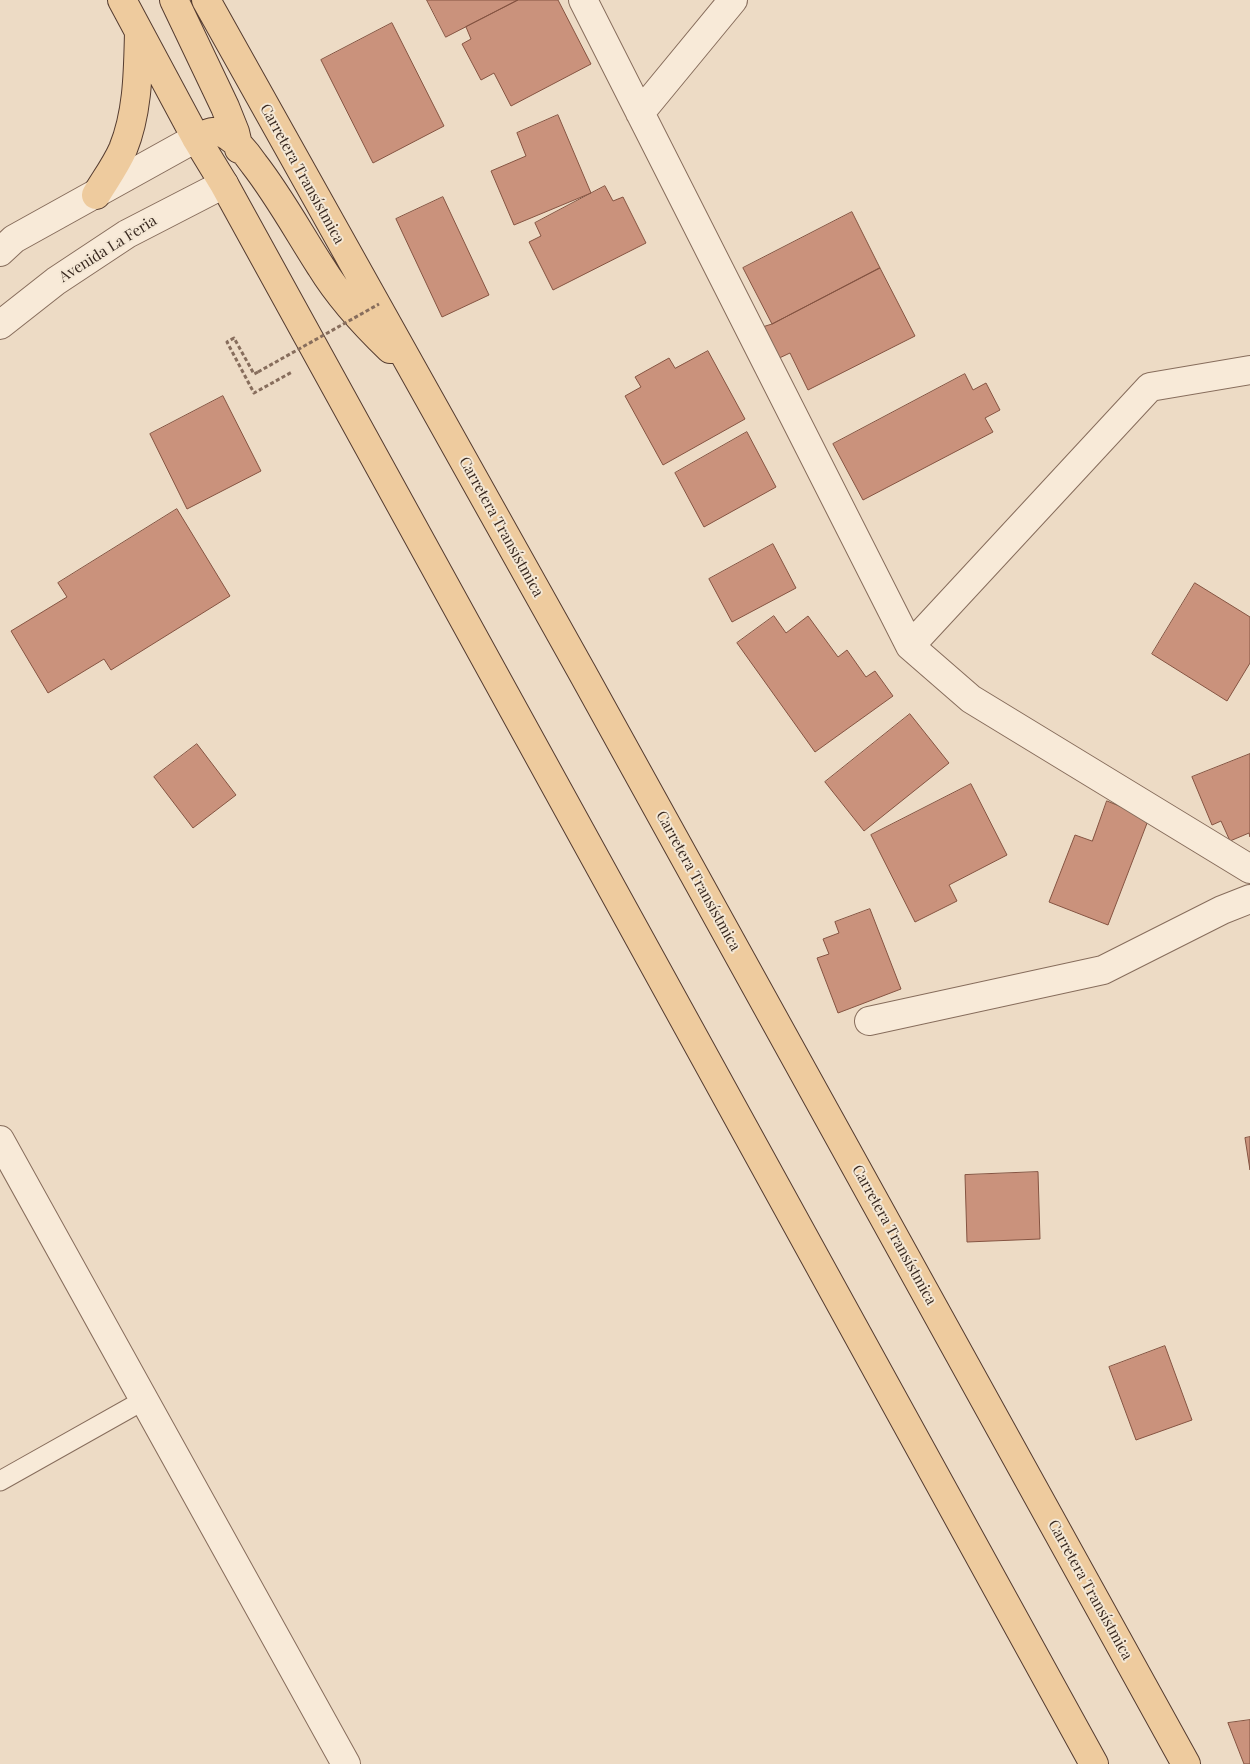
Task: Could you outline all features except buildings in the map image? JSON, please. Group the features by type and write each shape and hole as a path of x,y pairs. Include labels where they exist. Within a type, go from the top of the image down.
{"main road":[{"path":"122,0 196,138 224,184 1094,1764"},
{"path":"174,0 225,107 238,144 238,171 235,176 224,184"},
{"name":"Carretera Transístmica","path":"206,0 587,681 1186,1764"},
{"path":"96,195 120,155 132,121 135,103 139,30"},
{"path":"196,138 213,131 218,131 230,136 238,144 264,177 344,300 378,338 412,369"}],"street":[{"path":"583,0 910,646 971,699 1250,868"},
{"path":"640,113 733,0"},
{"path":"0,252 14,239 196,138"},
{"name":"Avenida La Feria","path":"0,325 56,281 126,234 224,184"},
{"path":"910,646 1150,387 1250,370"},
{"path":"869,1021 1103,970 1222,910 1250,899"},
{"path":"0,1140 346,1764"}],"lane":[{"path":"0,1480 144,1400"}],"path":[{"path":"319,357 254,393 227,342 234,338 254,374 379,304"}]}
